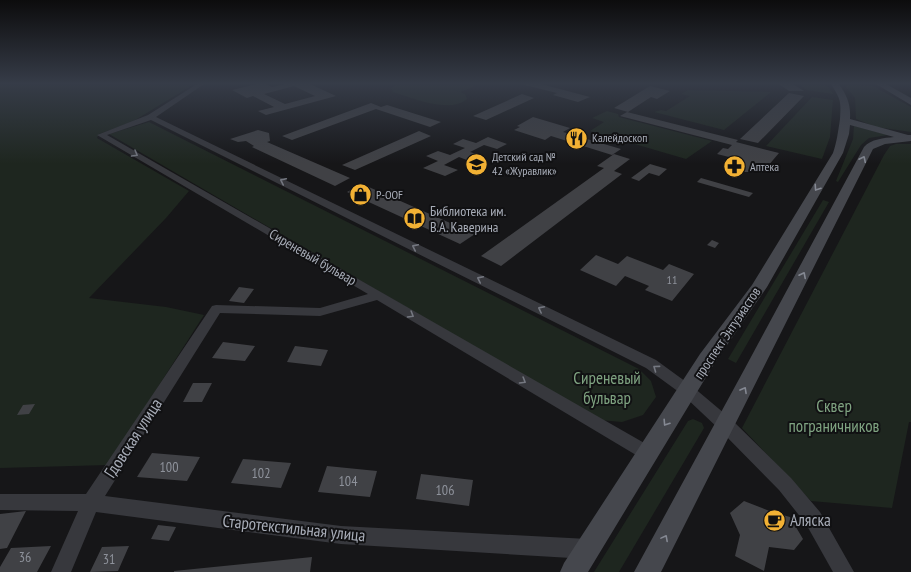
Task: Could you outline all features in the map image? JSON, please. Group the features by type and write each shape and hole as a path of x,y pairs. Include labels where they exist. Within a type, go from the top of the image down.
{"main road":[{"name":"проспект Энтузиастов","path":"573,572 707,359 759,286 824,178 838,153 844,134 845,111"},
{"path":"844,120 911,138"},
{"path":"647,572 754,370 868,147 882,141 911,138"}],"street":[{"path":"151,117 161,111"},
{"path":"151,117 215,147 651,364 688,391 725,424 785,484 813,518 844,572"},
{"name":"Сиреневый бульвар","path":"151,117 102,135 378,295 597,426 647,453"},
{"name":"Гдовская улица","path":"61,572 91,503 216,309 320,312 378,295"},
{"name":"Старотекстильная улица","path":"0,502 91,503 341,535 588,549"}],"green space":[{"path":"0,111 150,111 132,122 99,134 97,138 189,191 166,218 89,298 166,307 204,315 108,465 0,468"},
{"path":"607,111 618,114 619,117 712,141 686,159 590,131 604,122 592,118"},
{"path":"748,111 724,130 654,112"},
{"path":"799,111 832,111 830,137 822,159 766,146"},
{"path":"856,111 911,111 911,132 876,127 856,119"},
{"name":"Сиреневый бульвар","path":"149,122 639,369 651,381 656,397 643,415 622,422 600,420 109,134"},
{"path":"854,126 888,135 869,138 861,145 838,182 836,181 853,139"},
{"name":"Сквер пограничников","path":"896,144 911,144 911,422 909,422 892,508 811,501 742,428 884,155 890,146"},
{"path":"823,200 829,202 736,363 728,359"},
{"path":"693,419 702,423 704,428 619,572 594,572 688,421"}],"building":[{"path":"258,111 259,111 282,111 266,115"},
{"path":"350,111 371,111 292,140 282,136"},
{"path":"381,111 405,111 441,122 430,127"},
{"path":"485,111 506,111 486,120 473,116"},
{"path":"770,111 790,111 758,143 740,139"},
{"path":"627,112 738,140 736,142 779,153 762,173 752,170 749,172 744,172 725,167 729,164 724,162 729,157 717,154 723,148 728,149 732,145 620,116"},
{"path":"533,117 570,128 563,132 621,149 612,155 551,136 545,140 514,130 520,127 517,126"},
{"path":"258,130 269,133 270,141 267,142 350,178 335,186 252,147 254,146 246,141 238,142 230,139"},
{"path":"419,131 431,136 355,170 342,165"},
{"path":"488,137 507,144 497,149 484,145 470,152 483,156 472,162 459,157 444,165 458,170 445,176 423,168 438,161 426,156 438,151 450,155 465,148 453,144 463,139 476,143"},
{"path":"614,154 630,159 614,171 622,174 501,266 481,256 604,168 597,166"},
{"path":"650,164 667,169 659,176 649,173 639,181 631,178"},
{"path":"701,178 753,193 749,197 697,182"},
{"path":"362,184 475,234 460,244 347,192"},
{"path":"712,240 719,243 715,248 707,245"},
{"path":"596,255 618,264 627,256 663,270 669,264 694,274 672,301 645,290 649,286 625,276 616,286 580,270"},
{"path":"239,287 254,289 244,303 229,301"},
{"path":"223,342 255,346 245,361 212,358"},
{"path":"295,346 328,350 321,366 287,362"},
{"path":"193,383 212,383 202,402 183,402"},
{"path":"35,404 29,414 17,415 23,405"},
{"path":"152,453 200,457 187,481 137,477"},
{"path":"243,459 291,463 281,488 231,483"},
{"path":"327,466 377,471 370,497 318,492"},
{"path":"421,474 473,480 469,506 416,499"},
{"path":"744,501 790,517 803,539 794,550 769,547 764,571 735,556 740,535 730,513"},
{"path":"26,511 7,548 0,549 0,514"},
{"path":"158,525 176,527 169,541 151,539"},
{"path":"51,546 37,572 0,572 0,567 11,548"},
{"path":"129,546 118,571 90,572 102,547"},
{"path":"312,557 310,572 174,572 174,571"}],"place":[{"name":"Калейдоскоп","path":"576,138"},
{"name":"Детский сад № 42 «Журавлик»","path":"477,164"},
{"name":"Аптека","path":"735,167"},
{"name":"P-OOF","path":"360,195"},
{"name":"Библиотека им. В.А. Каверина","path":"414,219"},
{"name":"Аляска","path":"775,520"}]}
